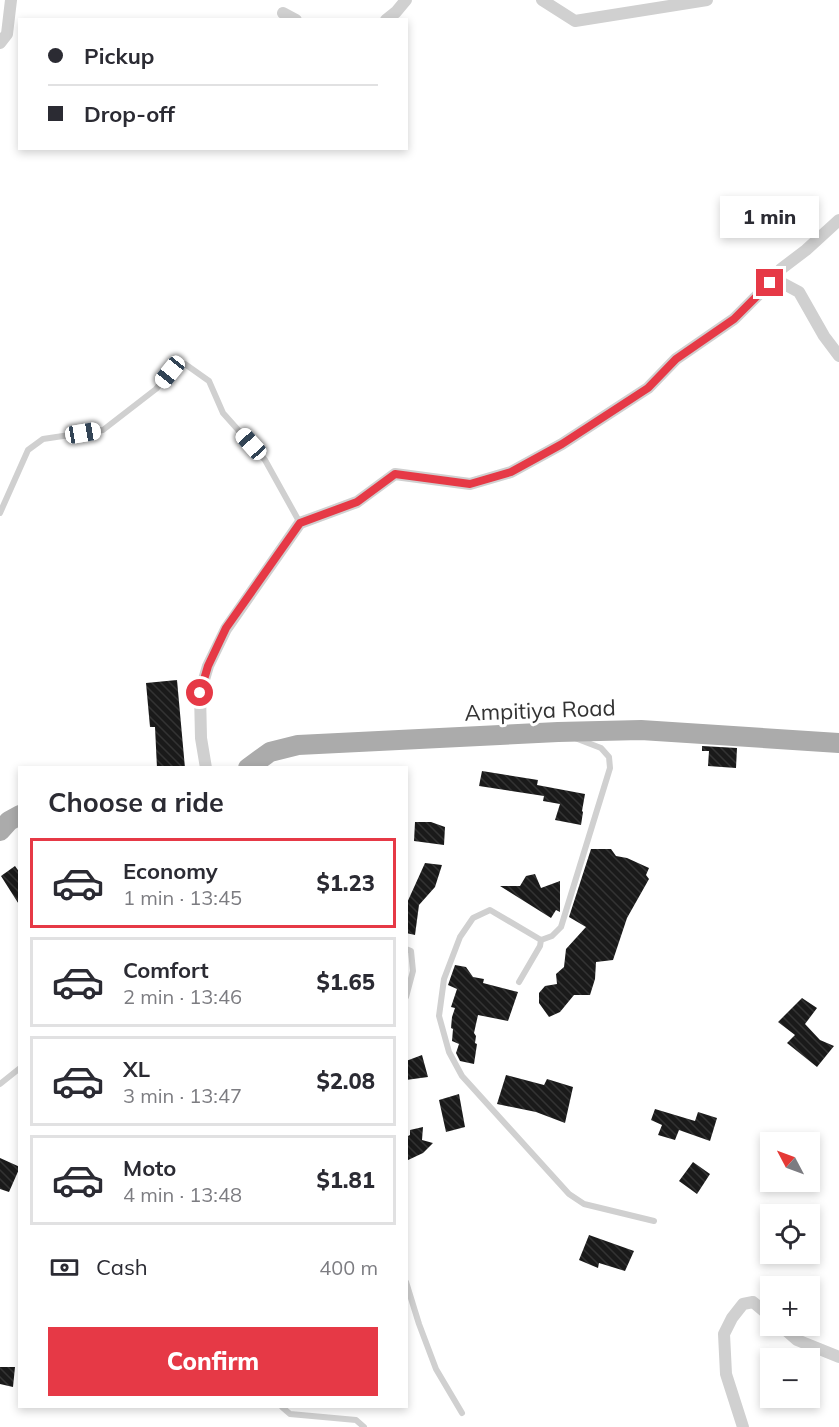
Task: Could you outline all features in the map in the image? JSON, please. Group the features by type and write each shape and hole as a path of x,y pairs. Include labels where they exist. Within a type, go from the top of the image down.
{"main road":[{"name":"Ampitiya Road","path":"251,766 270,752 298,745 558,732 641,730 839,743"},
{"path":"0,831 9,821 18,816"}],"street":[{"path":"0,43 7,34 11,0"},
{"path":"388,18 406,0"},
{"path":"542,0 575,21 707,0"},
{"path":"283,13 292,18"},
{"path":"206,766 201,738 200,693 208,666 226,628 300,523 357,502 395,474 470,484 511,472 562,444 648,388 676,359 734,319 781,269 839,220"},
{"path":"770,283 784,284 799,292 824,336 839,356"},
{"path":"743,1427 726,1374 724,1334 732,1318 743,1304 753,1302 760,1308"},
{"path":"793,1336 839,1357"}],"lane":[{"path":"0,513 28,450 43,439 103,430 156,389 170,372 185,364 209,381 223,413 265,460 300,523"},
{"path":"541,940 552,936 561,927 610,768 609,757 601,748 558,732"},
{"path":"541,940 490,910 473,918 460,937 444,979 439,1016 449,1052 462,1076 569,1194 584,1204 654,1221"},
{"path":"519,982 540,946 541,940"},
{"path":"408,950 411,951 413,971 408,990"},
{"path":"0,1084 18,1070"},
{"path":"408,1288 436,1369 462,1413"},
{"path":"283,1408 290,1414 356,1420 363,1427"}],"building":[{"path":"177,680 185,766 157,766 155,727 150,727 146,683"},
{"path":"702,746 737,748 736,768 708,766 709,751 702,751"},
{"path":"482,771 538,780 537,785 585,794 581,825 555,820 560,804 543,801 544,796 479,786"},
{"path":"415,822 431,822 445,827 444,845 414,841"},
{"path":"591,849 611,849 616,856 627,858 649,868 646,875 649,879 627,918 613,960 596,962 595,979 590,995 574,995 560,1012 549,1017 539,1003 539,993 545,986 557,984 556,974 564,967 566,949 586,927 569,917"},
{"path":"425,863 442,865 435,887 419,905 415,935 408,933 408,901"},
{"path":"15,866 18,870 18,903 1,876"},
{"path":"535,874 541,888 560,881 560,912 556,910 551,918 500,886 520,886 526,876"},
{"path":"455,965 466,967 473,977 484,979 483,983 518,992 508,1021 478,1015 474,1033 477,1044 474,1064 460,1061 456,1053 459,1044 452,1041 452,1017 455,1008 451,1007 457,989 448,985"},
{"path":"802,998 817,1008 805,1024 820,1040 834,1046 817,1067 787,1043 795,1035 778,1022"},
{"path":"422,1055 428,1077 408,1080 408,1060"},
{"path":"506,1075 544,1085 547,1079 573,1087 565,1123 536,1112 497,1104"},
{"path":"459,1094 465,1127 446,1132 439,1100"},
{"path":"655,1109 695,1121 698,1112 717,1118 710,1141 679,1130 675,1140 658,1135 662,1125 651,1120"},
{"path":"423,1127 422,1140 433,1143 423,1153 408,1160 408,1136 410,1130"},
{"path":"0,1158 18,1166 18,1172 9,1192 0,1189"},
{"path":"693,1162 710,1174 697,1194 679,1181"},
{"path":"589,1235 634,1251 625,1271 599,1263 598,1268 579,1260"},
{"path":"0,1367 15,1367 13,1387 0,1384"}],"route":[{"path":"200,693 208,666 226,628 300,523 357,502 395,474 470,484 511,472 562,444 648,388 676,359 734,319 770,283"}]}
